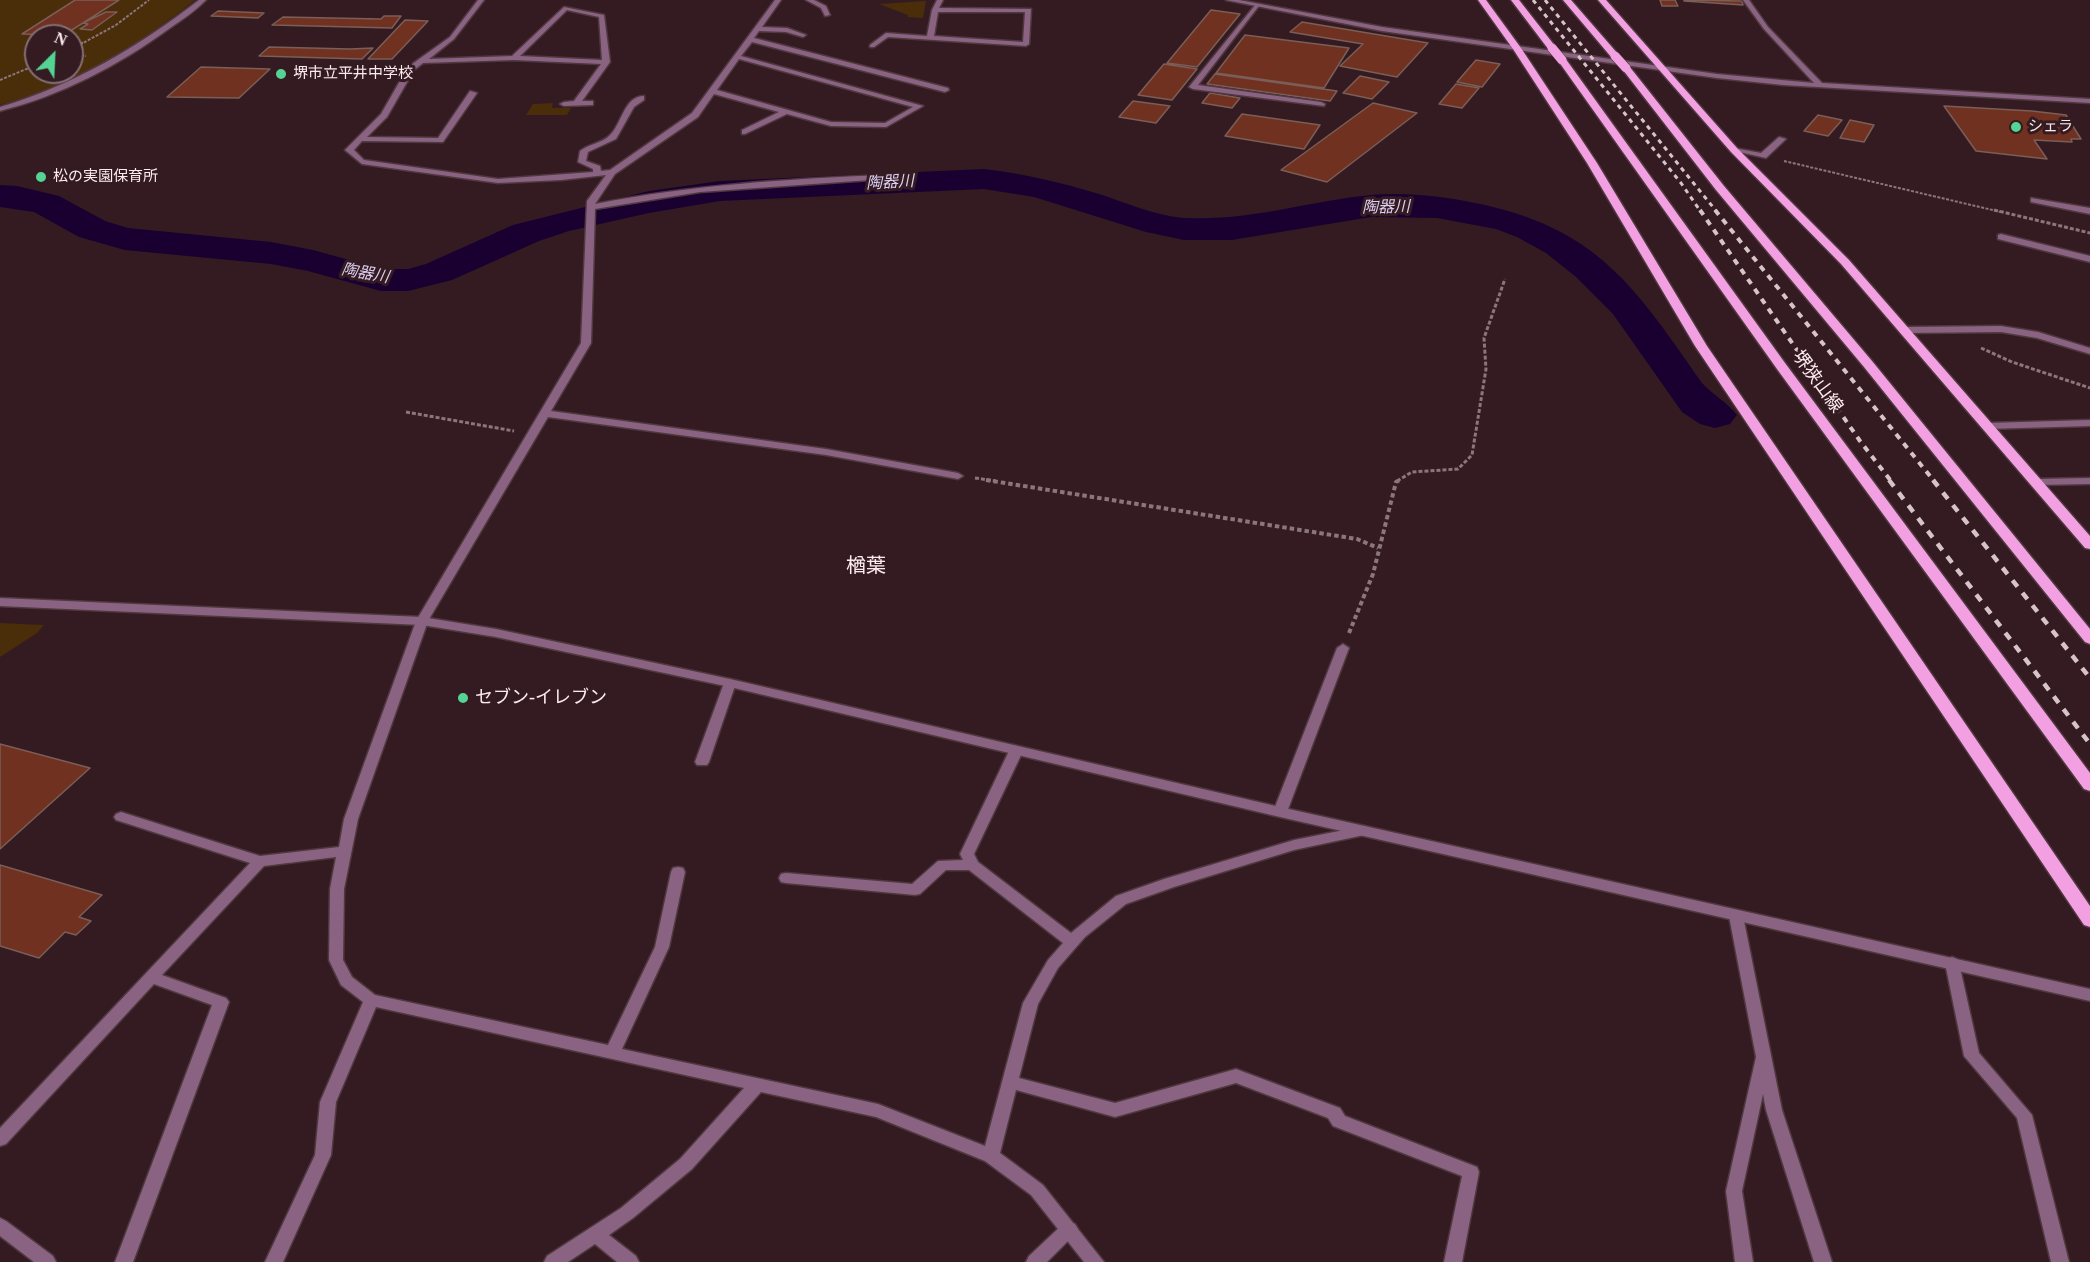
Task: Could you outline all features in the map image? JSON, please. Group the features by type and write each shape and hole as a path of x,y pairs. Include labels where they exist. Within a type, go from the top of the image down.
{"main road":[{"path":"1482,0 1517,48 1592,163 1701,346 2090,920"},
{"name":"堺狭山線","path":"1515,0 1562,60 1781,366 2090,785"},
{"path":"1568,0 1626,68 1720,188 1868,364 2090,639"},
{"path":"1602,0 1734,150 1845,262 2090,545"}],"street":[{"path":"0,109 49,93 116,60 166,30 203,0"},
{"path":"481,0 452,38 411,69 384,115 349,150 362,162 498,181 561,178 612,172"},
{"path":"778,0 695,115 612,172 591,201 586,343 422,621 351,819 337,889 336,960 346,981 371,1000 878,1111 991,1156 1037,1190 1095,1262"},
{"path":"809,0 824,7 827,15"},
{"path":"930,38 937,1 940,0"},
{"path":"1228,0 1382,29 1783,83 2090,101"},
{"path":"1746,0 1766,28 1820,85"},
{"path":"872,46 886,35 1026,44 1030,2"},
{"path":"1256,6 1193,87 1321,104"},
{"path":"514,58 566,8 602,16 606,62 577,104"},
{"path":"935,10 1029,10"},
{"path":"757,29 787,30 804,35"},
{"path":"750,39 945,90"},
{"path":"712,92 831,124 886,125 919,106 738,57"},
{"path":"421,61 514,58 606,62"},
{"path":"360,139 440,140 473,93"},
{"path":"597,174 597,168 582,162 584,152 613,136 631,106 641,98"},
{"path":"564,104 590,103"},
{"path":"745,132 785,112"},
{"path":"1734,150 1763,156 1782,139"},
{"path":"591,208 631,199 729,185 884,177"},
{"path":"2034,200 2090,211"},
{"path":"2001,237 2090,259"},
{"path":"1905,330 2001,329 2037,335 2090,351"},
{"path":"544,412 826,452 958,476"},
{"path":"1987,426 2090,423"},
{"path":"2036,482 2090,481"},
{"path":"0,602 422,621 496,633 730,683 1280,812 2090,995"},
{"path":"1280,812 1343,648"},
{"path":"702,762 730,683"},
{"path":"1016,750 967,854 972,866 1072,942"},
{"path":"122,817 260,861 345,851"},
{"path":"991,1156 1031,1003 1053,964 1080,933 1121,900 1294,845 1364,831"},
{"path":"0,1139 260,861"},
{"path":"786,878 915,890 943,866 972,866"},
{"path":"612,1053 662,947 678,872"},
{"path":"1736,916 1774,1110 1823,1262"},
{"path":"1952,963 1972,1056 2024,1115 2060,1262"},
{"path":"121,1262 221,1002 152,977"},
{"path":"274,1262 323,1155 328,1102 371,1000"},
{"path":"1744,1262 1734,1191 1763,1053"},
{"path":"1010,1082 1115,1110 1236,1076 1334,1113 1339,1121 1471,1172 1453,1262"},
{"path":"553,1262 627,1213 686,1164 757,1085"},
{"path":"0,1226 46,1262"},
{"path":"1035,1262 1069,1229"},
{"path":"595,1234 630,1262"}],"path":[{"path":"84,43 116,25 149,0"},
{"path":"0,80 24,70"},
{"path":"1763,156 2090,233"},
{"path":"1343,648 1373,574 1396,482 1412,472 1458,469 1472,455 1486,369 1484,338 1505,279"},
{"path":"1950,329 1988,352 2090,388"},
{"path":"406,412 532,434"},
{"path":"958,476 1357,539 1378,548"}],"shaded area":[{"path":"0,0 195,0 150,33 84,73 84,24 24,24 24,84 60,84 0,105"},
{"path":"926,1 923,18 908,17 908,15 879,4"},
{"path":"553,103 552,108 571,108 567,115 526,115 533,104"},
{"path":"0,623 44,625 37,633 0,657"}],"building":[{"path":"75,0 119,0 81,24 38,24"},
{"path":"1660,0 1675,0 1678,6 1662,6"},
{"path":"1684,1 1742,1 1743,5"},
{"path":"1211,10 1240,14 1197,67 1167,63"},
{"path":"218,11 264,13 258,18 211,16"},
{"path":"106,12 117,12 92,30 84,29 88,24 83,23"},
{"path":"384,16 401,16 392,28 272,25 283,17 381,19"},
{"path":"405,20 428,21 392,59 368,59"},
{"path":"1302,22 1428,43 1397,77 1340,66 1363,44 1290,32"},
{"path":"1245,35 1349,48 1324,88 1216,73"},
{"path":"269,47 373,48 362,59 259,56"},
{"path":"1476,60 1500,64 1482,87 1457,82"},
{"path":"1164,64 1197,69 1172,100 1138,95"},
{"path":"201,67 270,69 239,98 167,97"},
{"path":"1215,74 1337,91 1330,101 1207,84"},
{"path":"1360,76 1389,82 1372,99 1343,93"},
{"path":"1456,84 1479,88 1462,108 1439,104"},
{"path":"1210,93 1240,98 1232,108 1202,103"},
{"path":"1133,101 1170,106 1156,123 1119,117"},
{"path":"1373,103 1417,113 1327,182 1281,170"},
{"name":"シェラ","path":"1944,106 2066,115 2081,139 2071,139 2072,142 2034,140 2047,159 1976,151"},
{"path":"1242,114 1320,125 1304,149 1225,136"},
{"path":"1818,115 1842,120 1828,136 1804,131"},
{"path":"1850,120 1874,125 1864,142 1840,138"},
{"path":"0,744 90,768 0,849"},
{"path":"0,865 102,895 79,917 91,921 76,935 65,932 39,958 0,946"}],"waterway":[{"name":"陶器川","path":"0,196 17,197 46,204 92,229 125,239 271,253 313,261 381,280 408,280 439,272 526,233 559,223 649,202 720,191 984,179 1039,187 1159,224 1184,229 1232,229 1371,206 1437,207 1486,216 1530,229 1548,238 1580,260 1635,315 1687,392 1697,403 1715,415"}],"railway":[{"path":"1533,0 1681,183 1701,212"},
{"path":"1545,0 1717,212"},
{"path":"1700,210 1860,441 1891,481"},
{"path":"1715,210 1934,481"},
{"path":"1889,480 2090,744"},
{"path":"1933,480 2090,678"}],"place":[{"name":"堺市立平井中学校","path":"281,74"},
{"name":"シェラ","path":"2016,127"},
{"name":"松の実園保育所","path":"41,177"},
{"name":"セブン-イレブン","path":"463,698"}],"district":[{"name":"楢葉","path":"866,567"}]}
